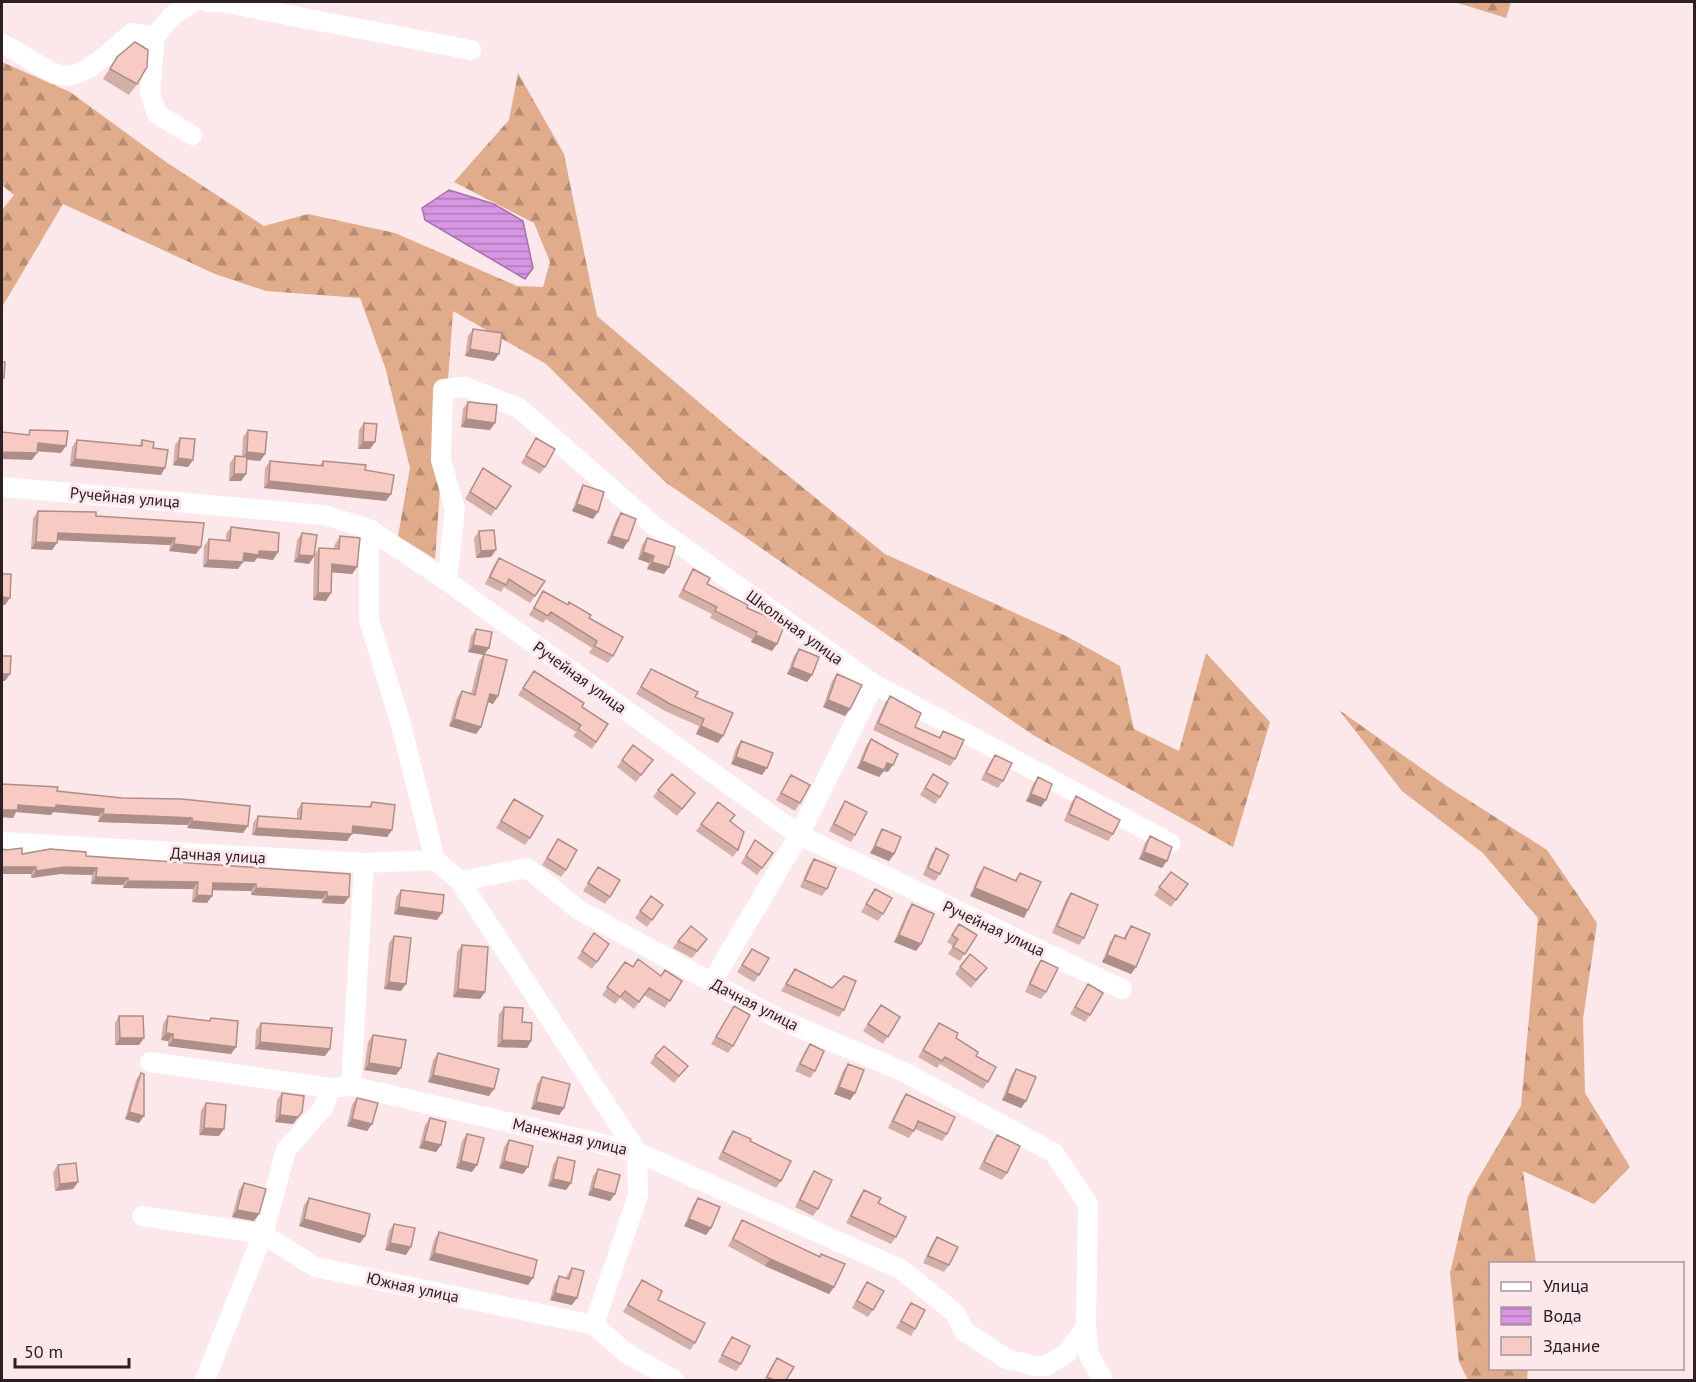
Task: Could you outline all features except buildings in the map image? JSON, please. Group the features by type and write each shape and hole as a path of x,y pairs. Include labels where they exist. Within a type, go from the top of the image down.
{"street":[{"path":"192,135 157,114 150,94 155,36 172,16 193,2"},
{"path":"207,2 220,2 471,50"},
{"path":"2,44 57,75 71,76 85,69 132,33 155,36"},
{"name":"Школьная улица","path":"447,581 455,509 441,460 443,389 465,387 519,408 653,525 874,684 1170,843"},
{"name":"Ручейная улица","path":"2,487 324,515 369,529 447,581 799,835 1122,989"},
{"path":"369,529 369,620 400,721 435,860 460,881 637,1152 638,1195 594,1325"},
{"path":"712,982 799,835 874,684"},
{"name":"Дачная улица","path":"2,842 364,863 435,860"},
{"path":"351,1086 364,863"},
{"name":"Дачная улица","path":"460,881 527,868 579,910 777,1018 904,1072 1054,1153 1088,1204 1086,1327"},
{"name":"Манежная улица","path":"150,1062 331,1088 351,1086 637,1152 902,1270 955,1313 964,1331 1007,1359 1035,1366 1046,1373"},
{"path":"205,1380 263,1234 286,1150 323,1108 331,1088"},
{"name":"Южная улица","path":"142,1216 263,1234 315,1267 594,1325 626,1353 674,1380"},
{"path":"1046,1373 1067,1353 1086,1327"},
{"path":"1086,1327 1089,1355 1103,1380"}],"green space":[{"path":"1455,2 1511,2 1506,18"},
{"path":"2,62 70,92 166,162 264,226 308,214 395,233 517,286 543,287 550,262 534,223 454,182 509,120 518,73 564,154 597,316 734,432 885,554 1068,637 1120,666 1134,729 1179,751 1206,653 1270,722 1233,847 1033,735 665,482 546,364 453,311 435,559 398,536 410,468 386,370 360,298 266,291 215,274 63,204 2,307 2,210 14,195 2,185"},
{"path":"1339,710 1448,787 1547,850 1597,923 1583,1019 1585,1093 1630,1167 1594,1204 1523,1171 1536,1262 1489,1262 1489,1370 1528,1370 1527,1380 1468,1380 1459,1362 1450,1273 1468,1196 1521,1106 1538,918 1483,853 1402,791"}],"water":[{"path":"449,190 494,204 523,221 533,268 525,279 425,220 422,208"}]}
